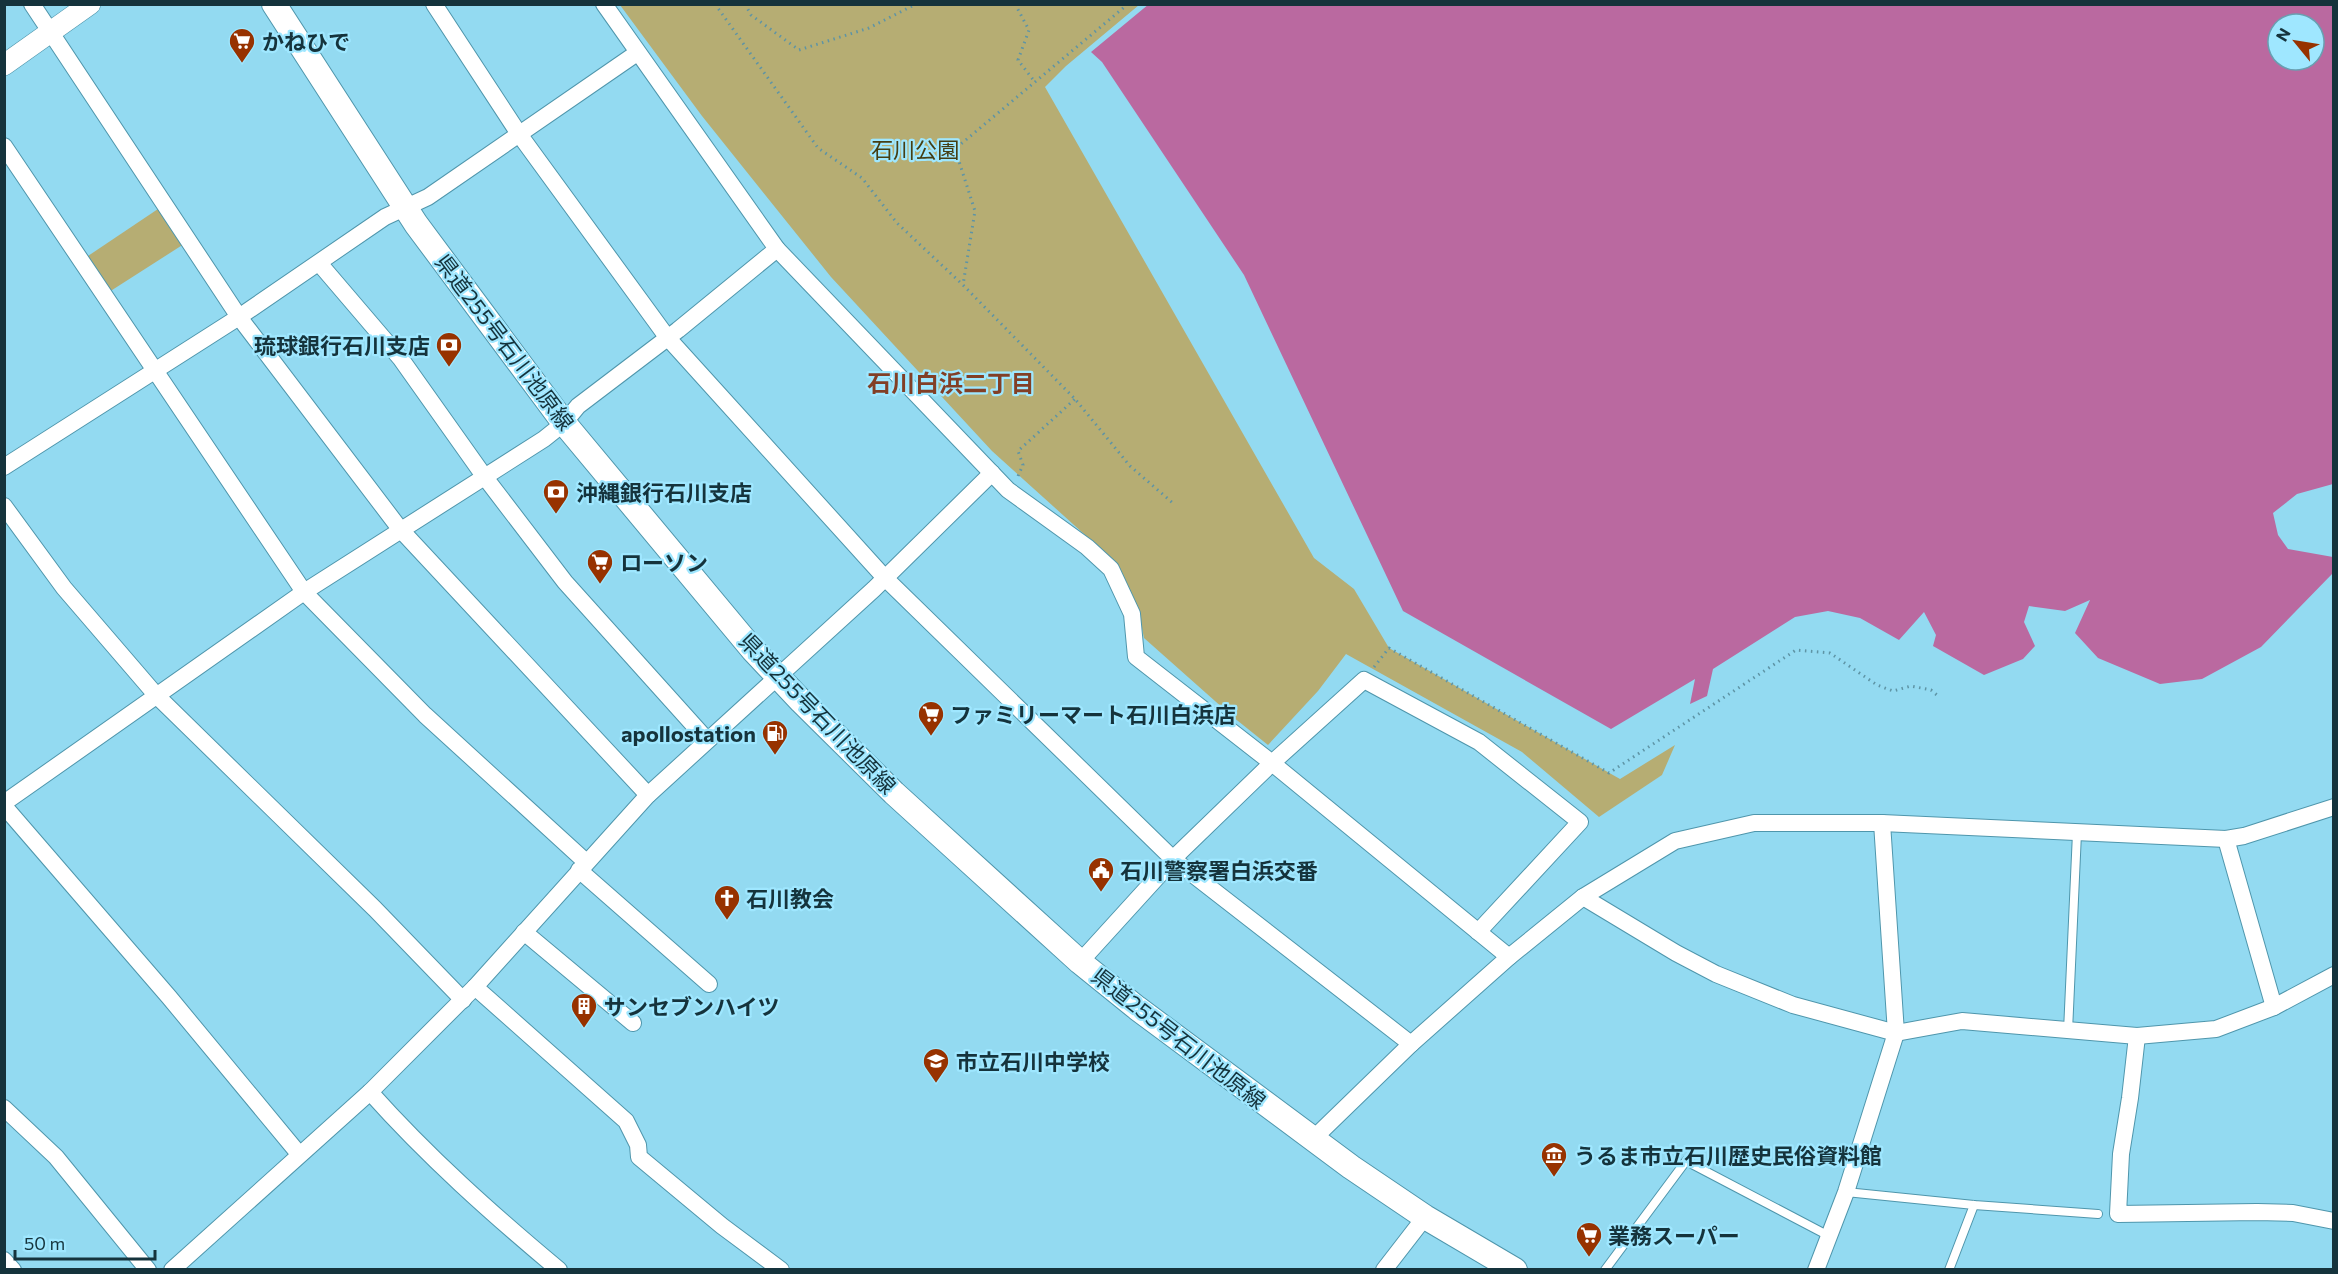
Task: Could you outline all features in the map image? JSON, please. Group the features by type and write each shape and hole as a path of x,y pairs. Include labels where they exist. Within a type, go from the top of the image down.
{"main road":[{"name":"県道255号石川池原線","path":"274,4 405,207 564,423 753,650 778,676 894,793 1080,962 1137,1008 1312,1140 1425,1217 1515,1269"}],"street":[{"path":"33,4 49,33 239,317 400,529 648,795"},
{"path":"4,65 90,4"},
{"path":"434,4 519,134 667,337 885,578 1173,859 1411,1044"},
{"path":"604,4 777,249 1008,490 1087,547 1111,569 1132,614 1136,657 1272,763 1509,957"},
{"path":"4,467 239,317 386,217 428,197 637,53"},
{"path":"4,146 304,592 425,715 709,984"},
{"path":"299,1154 169,996 4,805 304,592 544,439 564,423 578,406 777,249"},
{"path":"319,263 402,359 484,476 565,582 707,740"},
{"path":"172,1269 370,1092 463,1000 648,795 885,578 992,473"},
{"path":"4,506 64,588 156,695 375,909 463,1000"},
{"path":"1080,962 1173,859 1272,763 1364,680 1479,741 1581,822 1478,932"},
{"path":"1312,1140 1411,1044 1509,957 1583,897 1676,841 1754,823 1882,823 2226,839 2244,836 2334,807"},
{"path":"1816,1269 1846,1192 1896,1033 1882,823"},
{"path":"2226,839 2274,1007"},
{"path":"1583,897 1676,953 1716,974 1793,1005 1896,1033 1962,1021 2137,1036 2216,1029 2274,1007 2334,975"},
{"path":"524,932 633,1023"},
{"path":"475,987 626,1121 638,1145 639,1157 722,1226 781,1269"},
{"path":"2137,1036 2121,1154 2118,1214 2293,1213 2334,1221"},
{"path":"370,1092 423,1150 505,1225 559,1269"},
{"path":"4,1108 56,1157 148,1269"},
{"path":"1384,1269 1425,1217"},
{"path":"4,1260 13,1269"}],"lane":[{"path":"2068,1031 2077,833"},
{"path":"1605,1269 1686,1161 1829,1236"},
{"path":"1846,1192 1974,1205 2098,1214"},
{"path":"1949,1269 1974,1205"}],"path":[{"path":"715,4 818,148 862,178 897,223 963,285 1075,399 1130,466 1174,504"},
{"path":"745,4 751,15 799,50 869,28 916,4"},
{"path":"1015,4 1029,30 1018,60 1035,82"},
{"path":"963,285 975,211 955,149 1128,4"},
{"path":"1016,480 1023,465 1018,451 1075,399"},
{"path":"1364,680 1389,648 1609,773 1796,650 1830,653 1852,670 1877,685 1893,691 1911,686 1931,690 1938,696"}],"green space":[{"name":"石川公園","path":"620,5 1139,5 1066,66 1045,87 1314,558 1354,589 1389,648 1620,779 1675,745 1662,775 1599,817 1522,752 1346,654 1318,691 1268,745 1144,638 1139,613 1115,562 992,451 831,277 702,116"},
{"path":"158,209 184,244 109,292 85,258"}],"shaded area":[{"path":"1149,4 2333,5 2333,484 2297,494 2273,513 2278,535 2288,549 2333,557 2333,573 2261,647 2202,679 2160,684 2098,658 2075,633 2090,600 2065,611 2029,606 2024,622 2035,646 2023,659 1984,675 1933,646 1936,635 1924,612 1899,640 1860,618 1828,611 1795,617 1713,669 1707,696 1690,704 1695,679 1611,729 1403,611 1244,275 1102,62 1091,52"}],"place":[{"name":"かねひで","path":"242,64"},
{"name":"琉球銀行石川支店","path":"449,368"},
{"name":"沖縄銀行石川支店","path":"556,515"},
{"name":"ローソン","path":"600,585"},
{"name":"ファミリーマート石川白浜店","path":"931,737"},
{"name":"apollostation","path":"775,756"},
{"name":"石川警察署白浜交番","path":"1101,893"},
{"name":"石川教会","path":"727,921"},
{"name":"サンセブンハイツ","path":"584,1029"},
{"name":"市立石川中学校","path":"936,1084"},
{"name":"うるま市立石川歴史民俗資料館","path":"1554,1178"},
{"name":"業務スーパー","path":"1589,1258"}],"district":[{"name":"石川白浜二丁目","path":"951,382"}]}
